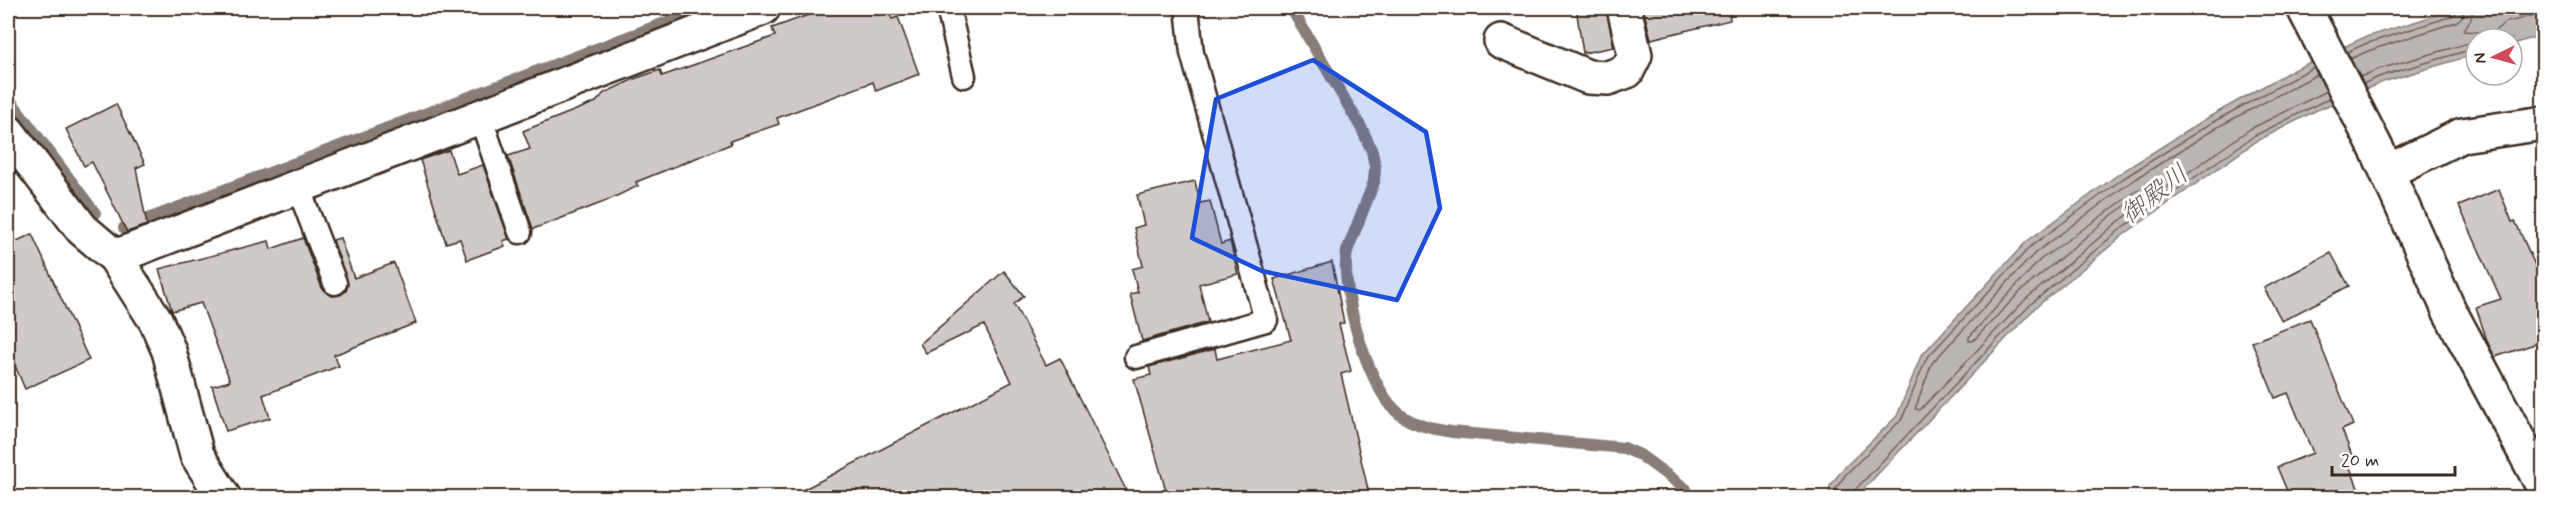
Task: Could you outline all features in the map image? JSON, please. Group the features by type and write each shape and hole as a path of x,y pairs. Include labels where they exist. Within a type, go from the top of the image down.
{"street":[{"path":"115,257 763,8"},
{"path":"1501,41 1588,77 1608,78 1627,71 1635,55 1624,8"},
{"path":"2306,10 2382,162 2449,310 2544,488"},
{"path":"2382,162 2462,135 2544,123"},
{"path":"8,132 82,229 115,257 156,321 169,351 197,455 224,498"}],"lane":[{"path":"948,8 964,76"},
{"path":"1136,357 1266,320 1192,53 1186,8"},
{"path":"480,116 520,232"},
{"path":"298,187 335,283"}],"highlighted area":[{"path":"1313,60 1426,132 1440,208 1397,300 1262,271 1192,238 1216,99"}],"water":[{"name":"御殿川","path":"2459,8 2543,8 2543,35 2524,41 2524,27 2464,27 2464,58 2383,82 2317,110 2257,141 2126,233 2035,308 1856,497 1829,498 1830,486 1842,470 1897,416 1921,356 2026,242 2120,173 2209,117 2289,72 2363,38"}],"building":[{"path":"828,8 887,8 892,19 898,17 919,74 876,91 873,82 777,118 779,124 730,141 731,144 636,182 638,186 604,202 533,229 508,156 530,149 523,131 596,102 604,93 634,79 660,70 662,76 775,36 772,28"},
{"path":"1576,8 1606,8 1614,47 1583,53"},
{"path":"1643,8 1729,8 1730,20 1651,39"},
{"path":"116,104 145,164 136,168 147,225 127,232 92,162 84,166 66,129"},
{"path":"449,150 457,174 483,165 509,239 503,241 505,246 467,260 460,239 446,243 420,160"},
{"path":"1195,181 1200,203 1210,201 1221,244 1230,241 1238,274 1199,284 1208,322 1142,341 1130,294 1138,292 1132,269 1143,266 1134,228 1144,225 1137,195"},
{"path":"2499,189 2512,222 2515,221 2544,285 2544,341 2495,357 2476,307 2501,299 2459,206"},
{"path":"32,234 89,360 25,389 8,349 8,245"},
{"path":"303,238 322,288 332,296 346,291 348,285 333,240 340,238 354,278 394,263 416,323 334,355 339,366 263,395 270,418 226,431 212,386 230,381 201,303 172,311 159,269 269,241 271,249"},
{"path":"2331,253 2349,286 2282,321 2264,288"},
{"path":"1332,262 1344,323 1339,324 1351,371 1341,374 1370,498 1168,498 1134,379 1151,375 1149,367 1215,349 1217,359 1291,340 1274,279"},
{"path":"1004,271 1024,296 1014,304 1046,365 1060,358 1130,498 787,498 1012,382 984,325 926,353 920,344"},
{"path":"2310,319 2353,425 2342,430 2355,463 2349,465 2362,498 2290,498 2277,467 2313,453 2288,393 2275,398 2252,342"}],"waterway":[{"path":"124,228 704,8"},
{"path":"1291,8 1362,129 1372,151 1375,167 1374,182 1347,251 1346,268 1358,336 1375,380 1385,398 1402,416 1422,426 1452,432 1624,448 1640,455 1686,489"},
{"path":"8,97 95,213"}]}
